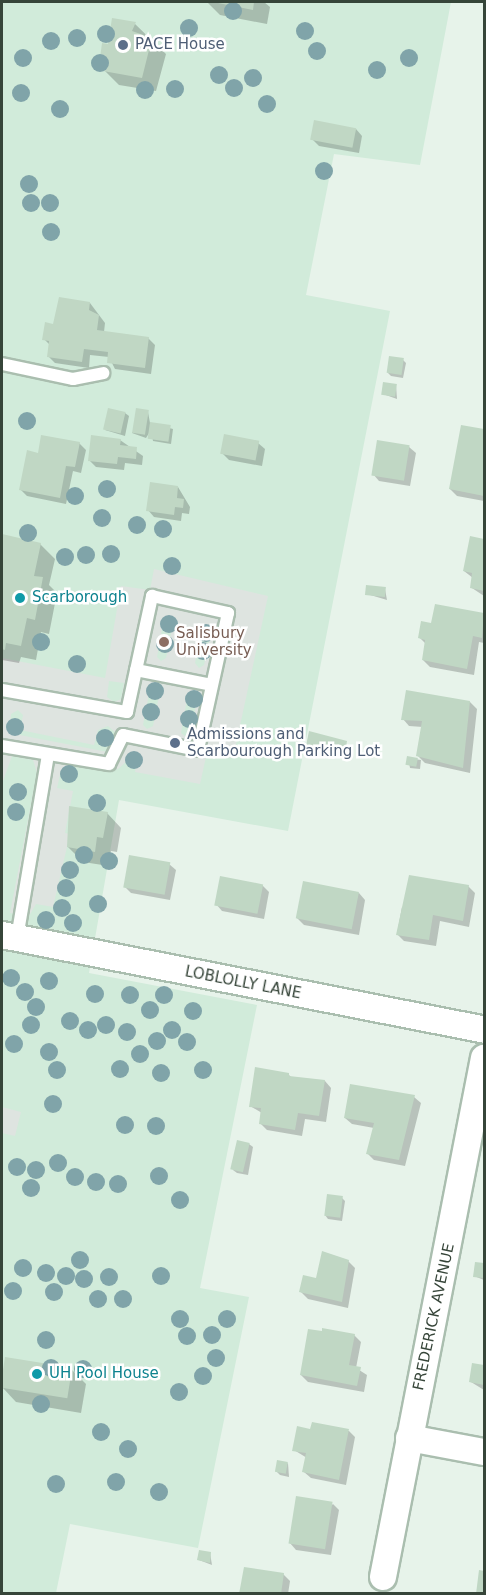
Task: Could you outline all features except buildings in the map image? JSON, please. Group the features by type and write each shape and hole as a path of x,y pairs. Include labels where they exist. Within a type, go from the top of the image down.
{"street":[{"name":"LOBLOLLY LANE","path":"9,937 484,1030"},
{"name":"FREDERICK AVENUE","path":"383,1577 484,1058"},
{"path":"409,1438 484,1452"}],"lane":[{"path":"2,364 73,379 103,373"},
{"path":"2,747 109,764 123,735 152,596 228,613 198,750 123,735"},
{"path":"136,670 212,685"},
{"path":"2,690 127,712"},
{"path":"9,937 48,755"}],"shaded area":[{"name":"Salisbury University","path":"2,2 451,2 420,165 334,154 306,295 390,311 288,831 119,800 89,973 257,1005 200,1288 249,1297 198,1548 70,1524 56,1593 2,1594"},
{"name":"Admissions and Scarbourough Parking Lot","path":"154,569 268,596 233,758 206,757 200,784 135,772 138,755 135,754 118,769 107,771 67,766 61,771 57,788 73,791 65,833 70,834 53,907 36,904 29,916 10,913 37,773 33,760 12,756 2,784 2,658 105,678 121,586 150,590","holes":["169,620 173,624 166,658 161,661 157,657 163,623","206,628 211,632 204,665 199,668 195,663 201,631","109,681 124,683 121,699 114,702 107,697","155,687 160,691 153,726 147,729 143,725 150,689","192,695 197,700 190,735 186,737 181,733 187,699","18,710 23,715 20,730 94,745 98,730 108,726 115,732 113,748 108,752 9,733 11,714"]},
{"path":"2,1107 21,1112 15,1136 2,1133"}],"place":[{"name":"PACE House","path":"123,45"},
{"name":"Scarborough","path":"20,598"},
{"name":"Salisbury University","path":"164,642"},
{"name":"Admissions and Scarbourough Parking Lot","path":"175,743"},
{"name":"UH Pool House","path":"37,1374"}]}
